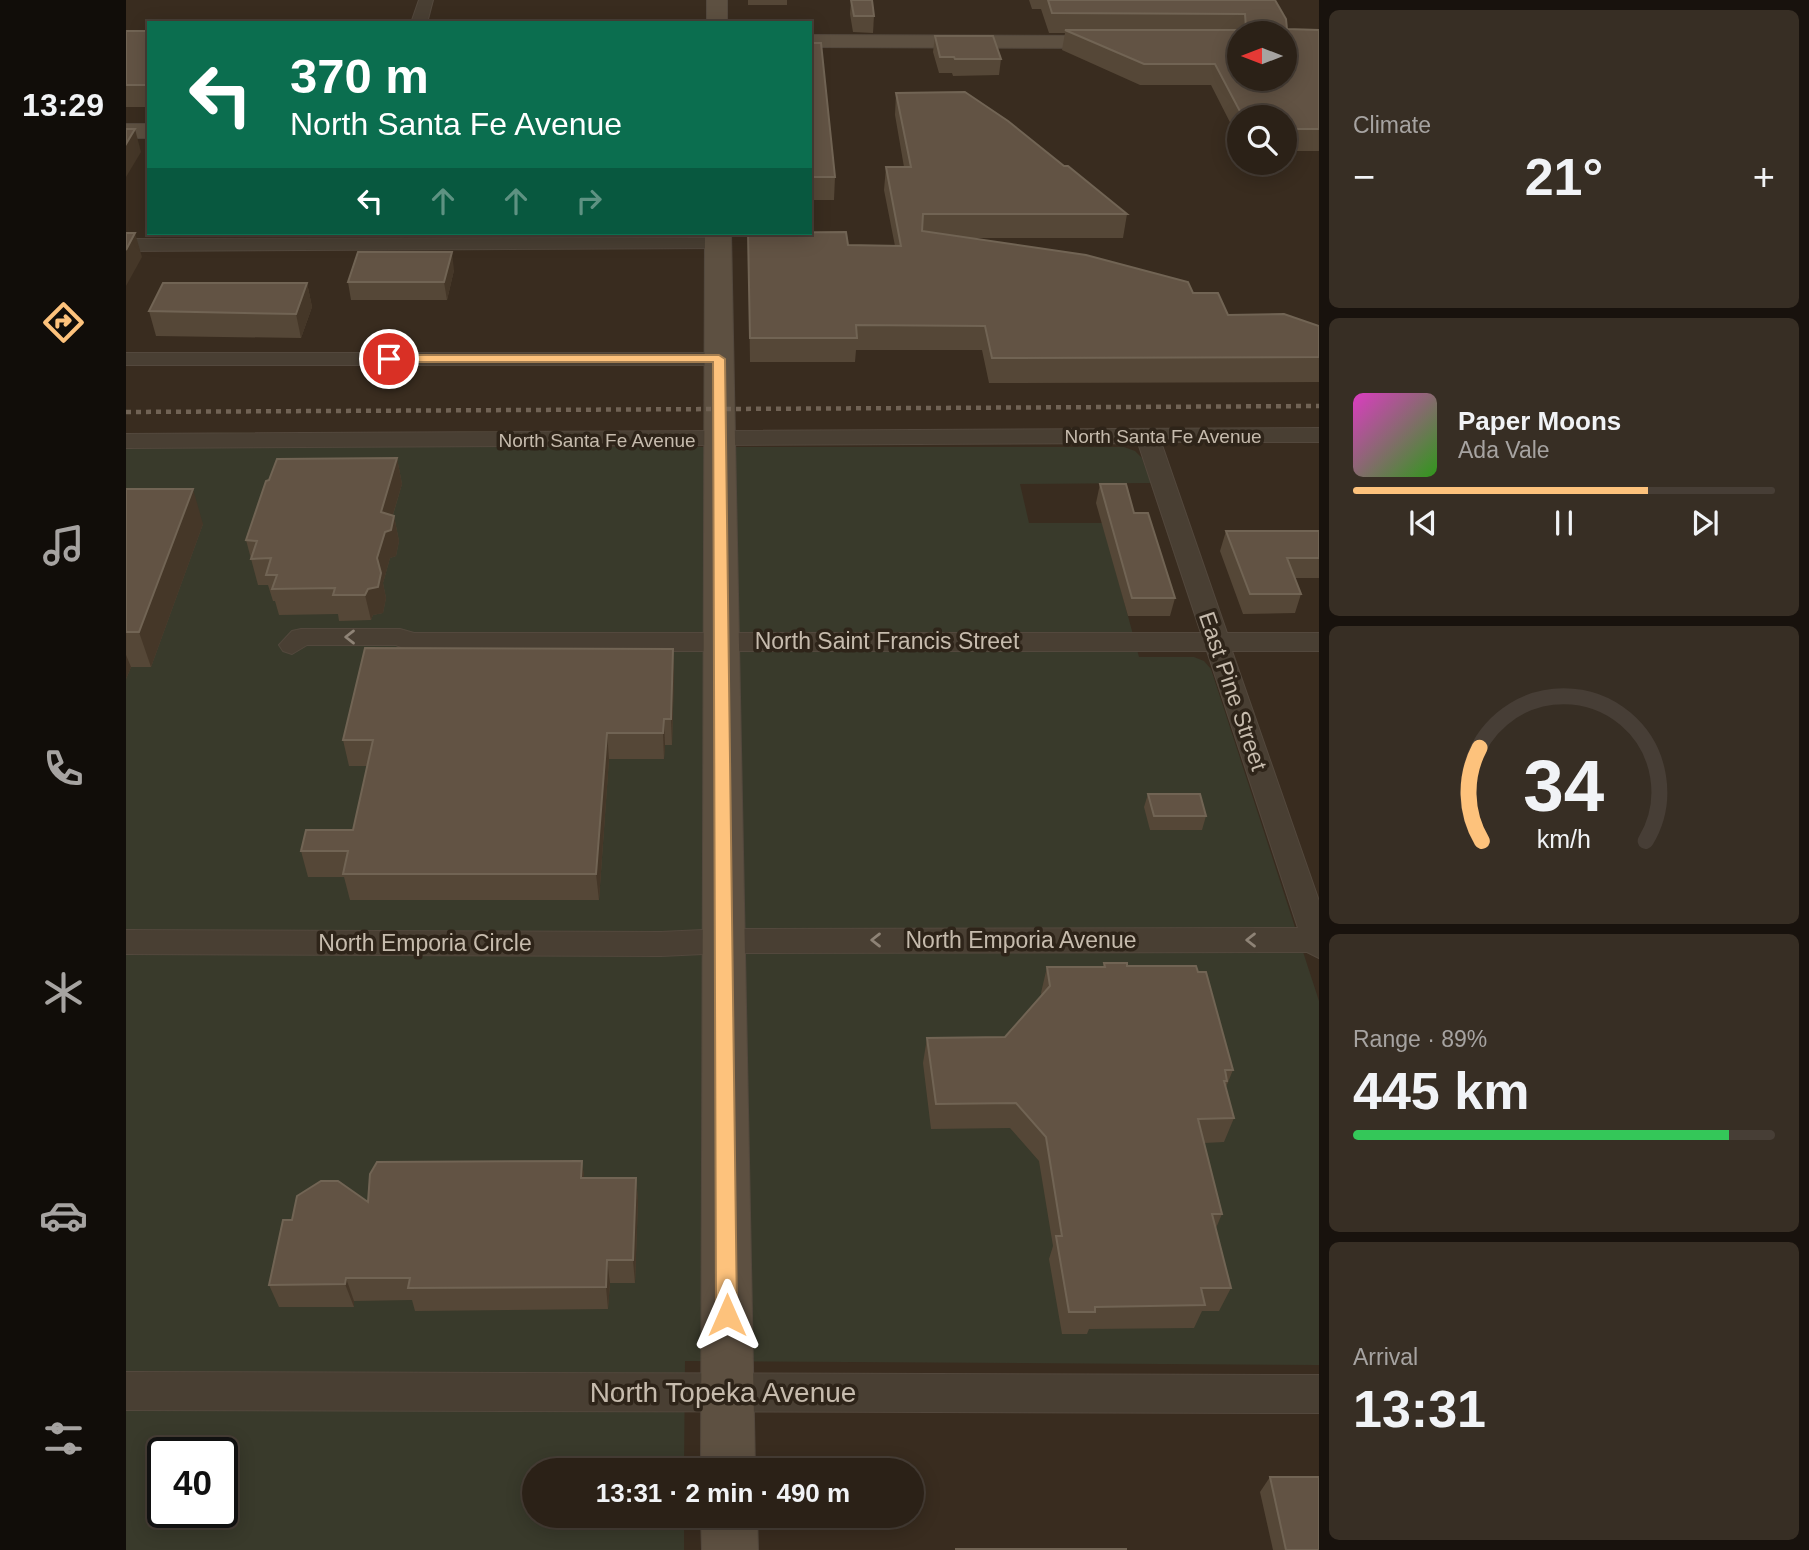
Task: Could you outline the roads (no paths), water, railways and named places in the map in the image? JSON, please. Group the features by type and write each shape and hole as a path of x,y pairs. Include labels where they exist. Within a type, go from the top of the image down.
{"street":[{"path":"420,21 426,0"},
{"path":"716,0 717,21"},
{"path":"812,41 1130,42"},
{"path":"126,131 147,131"},
{"path":"126,245 418,239 718,238 728,1458"},
{"path":"126,359 719,359"},
{"name":"East Pine Street","path":"1147,435 1318,942"},
{"name":"North Santa Fe Avenue","path":"126,441 1319,435"},
{"name":"North Saint Francis Street","path":"292,645 301,637 400,637 410,642 1319,642"},
{"name":"North Emporia Circle","path":"126,942 661,944 724,941"},
{"name":"North Emporia Avenue","path":"724,941 1318,942"},
{"name":"North Topeka Avenue","path":"126,1391 1319,1394"},
{"path":"729,1528 730,1550"}],"railway":[{"path":"126,412 1319,406"}]}
